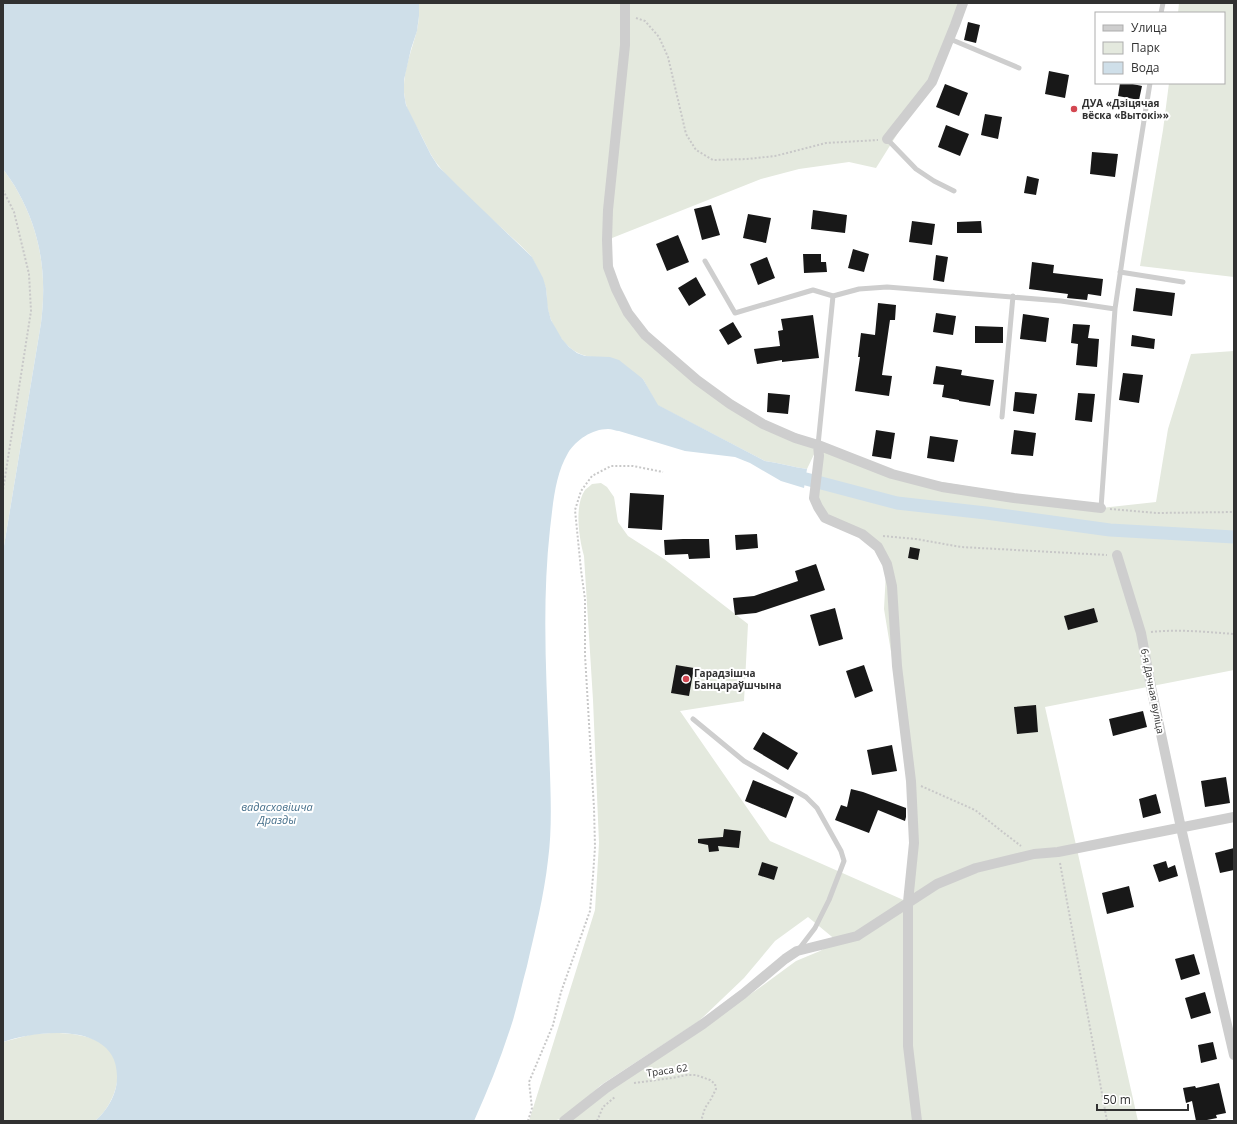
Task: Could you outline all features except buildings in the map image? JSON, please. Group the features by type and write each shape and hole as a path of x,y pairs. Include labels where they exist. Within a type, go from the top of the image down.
{"street":[{"path":"887,139 932,82 963,3"},
{"path":"625,8 624,45 611,172 607,240 608,267 616,289 628,313 645,335 697,380 730,404 763,424 795,438 818,445 892,474 942,487 1069,505 1101,508"},
{"path":"818,445 819,456 814,498 825,518 862,534 878,547 887,564 892,586 897,666 911,781 914,843 908,902 908,1046 917,1121"},
{"name":"6-я Дачная вуліца","path":"1117,555 1141,633 1151,687 1182,828 1228,1018 1234,1055"},
{"path":"564,1121 606,1088 702,1024 797,951 856,936 937,884 976,868 1034,854 1058,852 1234,817"}],"lane":[{"path":"950,39 1019,68"},
{"path":"1101,508 1115,309 1150,84"},
{"path":"887,139 916,169 934,181 954,191"},
{"path":"705,261 735,312 813,290 833,296 859,289 887,287 1061,300 1115,309"},
{"path":"1120,272 1183,282"},
{"path":"818,445 833,296"},
{"path":"1002,417 1013,296"},
{"path":"693,719 744,761 806,797 817,808 841,850 844,861 829,900 815,928 797,951"}],"path":[{"path":"625,8 645,21 659,37 668,57 686,134 696,150 713,160 775,156 826,143 887,139"},
{"path":"3,190 14,212 29,274 31,311 3,490"},
{"path":"528,1121 532,1108 529,1082 553,1025 561,992 590,911 593,876 595,847 594,808 585,655 585,599 575,510 581,491 592,476 611,466 634,466 663,472"},
{"path":"1101,508 1157,513 1234,512"},
{"path":"862,534 916,539 961,547 1117,555"},
{"path":"1141,633 1165,630 1234,634"},
{"path":"911,781 975,810 1004,834 1034,854"},
{"path":"1058,852 1107,1121"},
{"name":"Траса 62","path":"629,1085 687,1075 696,1075 710,1080 715,1084 716,1089 705,1108 701,1121"},
{"path":"596,1121 603,1107 620,1092"}],"green space":[{"path":"419,3 963,3 932,82 876,168 849,162 799,169 761,179 607,240 608,267 645,335 763,424 892,474 1101,508 1156,502 1168,429 1191,354 1234,351 1234,670 1045,707 1138,1121 569,1121 605,1093 755,991 796,961 820,951 837,941 808,917 775,941 744,978 699,1021 601,1085 564,1118 553,1121 529,1121 595,910 599,843 593,700 584,556 578,522 580,505 586,489 592,484 601,483 607,487 614,497 618,522 628,536 664,559 748,624 744,701 680,711 770,841 908,902 911,781 884,609 886,572 872,545 818,507 818,446 807,469 765,461 657,405 643,379 593,357 584,356 563,341 550,318 547,307 545,286 531,256 462,192 445,174 433,157 408,111 404,95 404,85 407,67 418,27"},
{"path":"1179,3 1234,3 1234,277 1140,266 1163,130 1169,84 1225,84 1225,12 1178,12"},
{"path":"3,169 26,207 37,239 42,272 43,306 3,552"},
{"path":"52,1033 82,1036 96,1040 108,1048 114,1056 118,1076 113,1097 108,1106 95,1121 3,1121 3,1042 33,1034"}],"water":[{"name":"вадасховішча Дразды","path":"3,3 419,3 417,31 404,80 406,105 438,166 532,257 543,278 551,320 562,339 577,353 585,356 610,357 619,360 643,379 658,405 765,461 807,469 804,488 781,481 750,463 735,457 685,451 608,429 602,429 585,436 571,448 568,453 557,480 550,529 546,583 546,664 551,817 550,846 542,900 513,1020 495,1071 474,1121 95,1121 104,1112 110,1102 117,1084 114,1060 105,1047 91,1039 74,1034 55,1033 36,1034 3,1042 3,552 41,323 43,288 40,255 32,223 26,207 3,169"}],"waterway":[{"path":"806,479 897,503 986,513 1110,530 1234,537"}],"place":[{"name":"ДУА «Дзіцячая вёска «Вытокі»»","path":"1074,109"},
{"name":"Гарадзішча Банцараўшчына","path":"686,679"}]}
